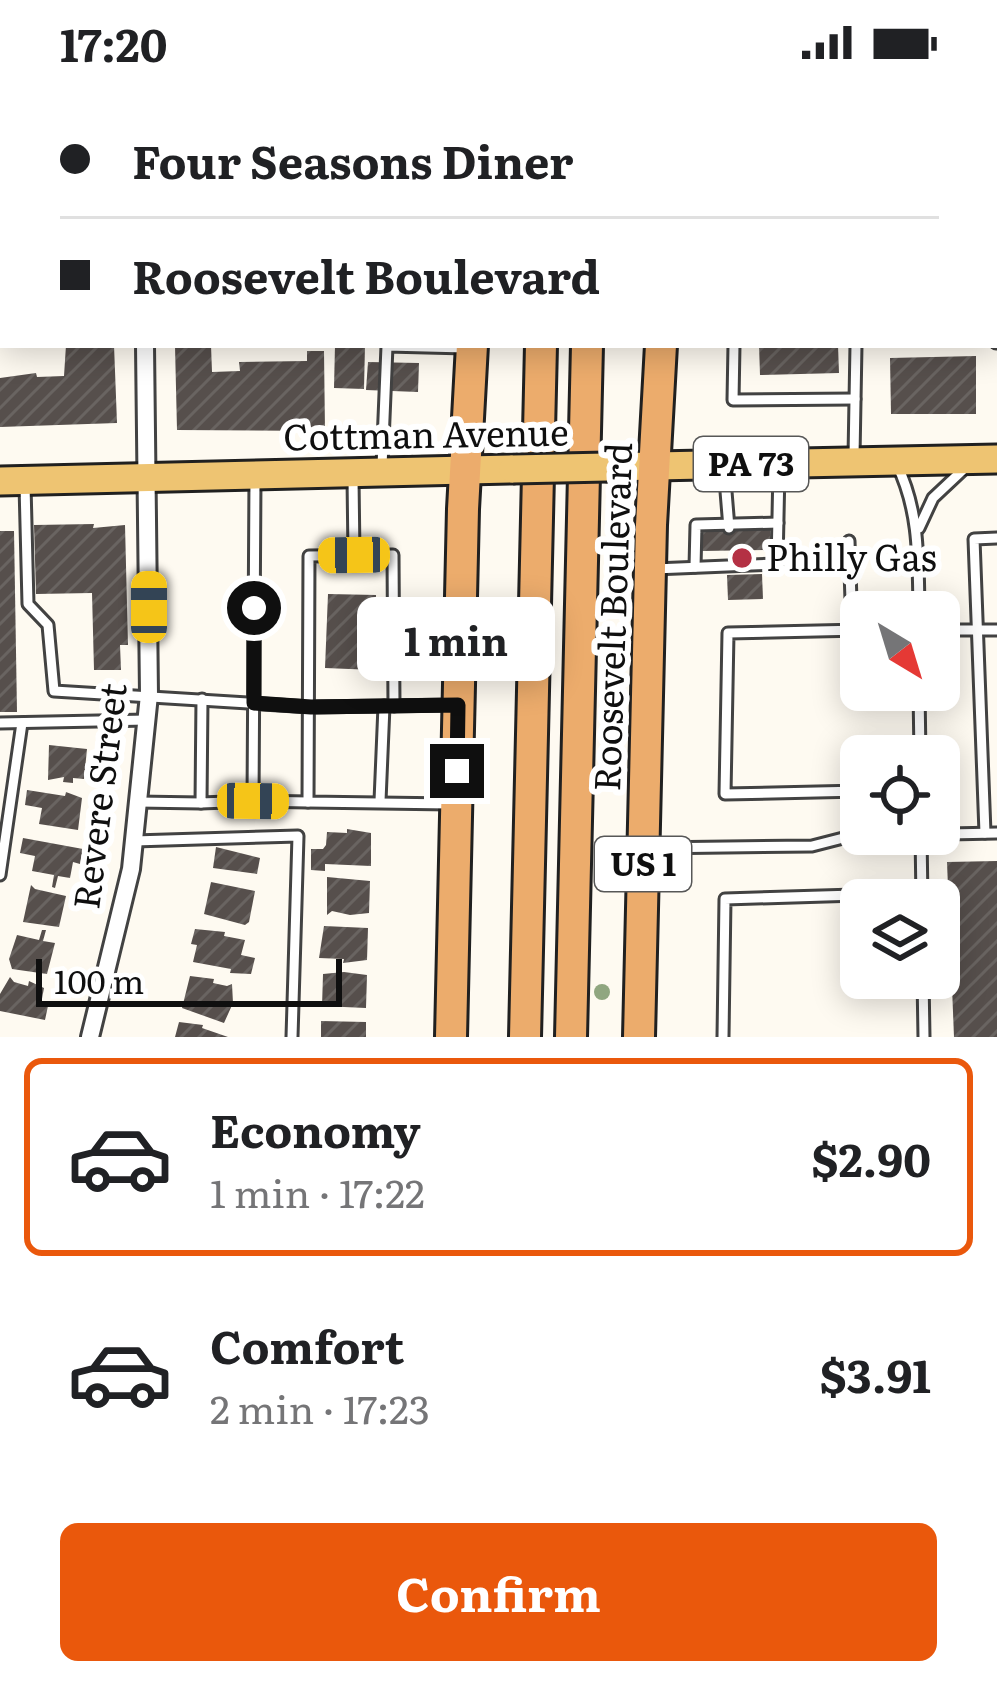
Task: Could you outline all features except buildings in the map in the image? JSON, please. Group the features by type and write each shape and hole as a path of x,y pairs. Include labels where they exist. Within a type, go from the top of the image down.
{"highway":[{"path":"451,1037 472,348"},
{"path":"525,1037 541,348"},
{"name":"Roosevelt Boulevard","path":"571,1037 587,348"},
{"name":"Roosevelt Boulevard","path":"639,1037 650,569 662,348"}],"main road":[{"name":"Cottman Avenue","path":"12,480 987,459"}],"street":[{"name":"Revere Street","path":"90,1037 131,869 149,695 145,348"}],"lane":[{"path":"354,555 387,348"},
{"path":"734,348 733,400 855,399"},
{"path":"854,462 856,348"},
{"path":"917,533 933,498 987,459"},
{"path":"895,461 917,533 918,591"},
{"path":"724,464 729,526"},
{"path":"650,569 776,564 779,464"},
{"path":"253,801 255,474"},
{"path":"12,480 28,604 48,625 54,691 311,707 458,705"},
{"path":"695,567 696,525 778,523"},
{"path":"960,833 991,833 974,538 997,538"},
{"path":"849,541 853,591"},
{"path":"755,550 755,565"},
{"path":"728,566 729,551"},
{"path":"308,802 309,556 354,555 392,555 389,706 380,801"},
{"path":"840,630 728,633 725,794 840,791"},
{"path":"960,630 997,630"},
{"path":"201,803 202,699"},
{"path":"0,723 147,720"},
{"path":"0,875 22,723"},
{"path":"138,802 456,804"},
{"path":"134,841 298,836 292,1037"},
{"path":"643,848 812,846 840,839"},
{"path":"723,1037 725,898 840,897"},
{"path":"923,999 924,1037"}],"place":[{"name":"Philly Gas","path":"742,558"}],"route":[{"path":"254,608 254,703 458,705 457,771"}]}
